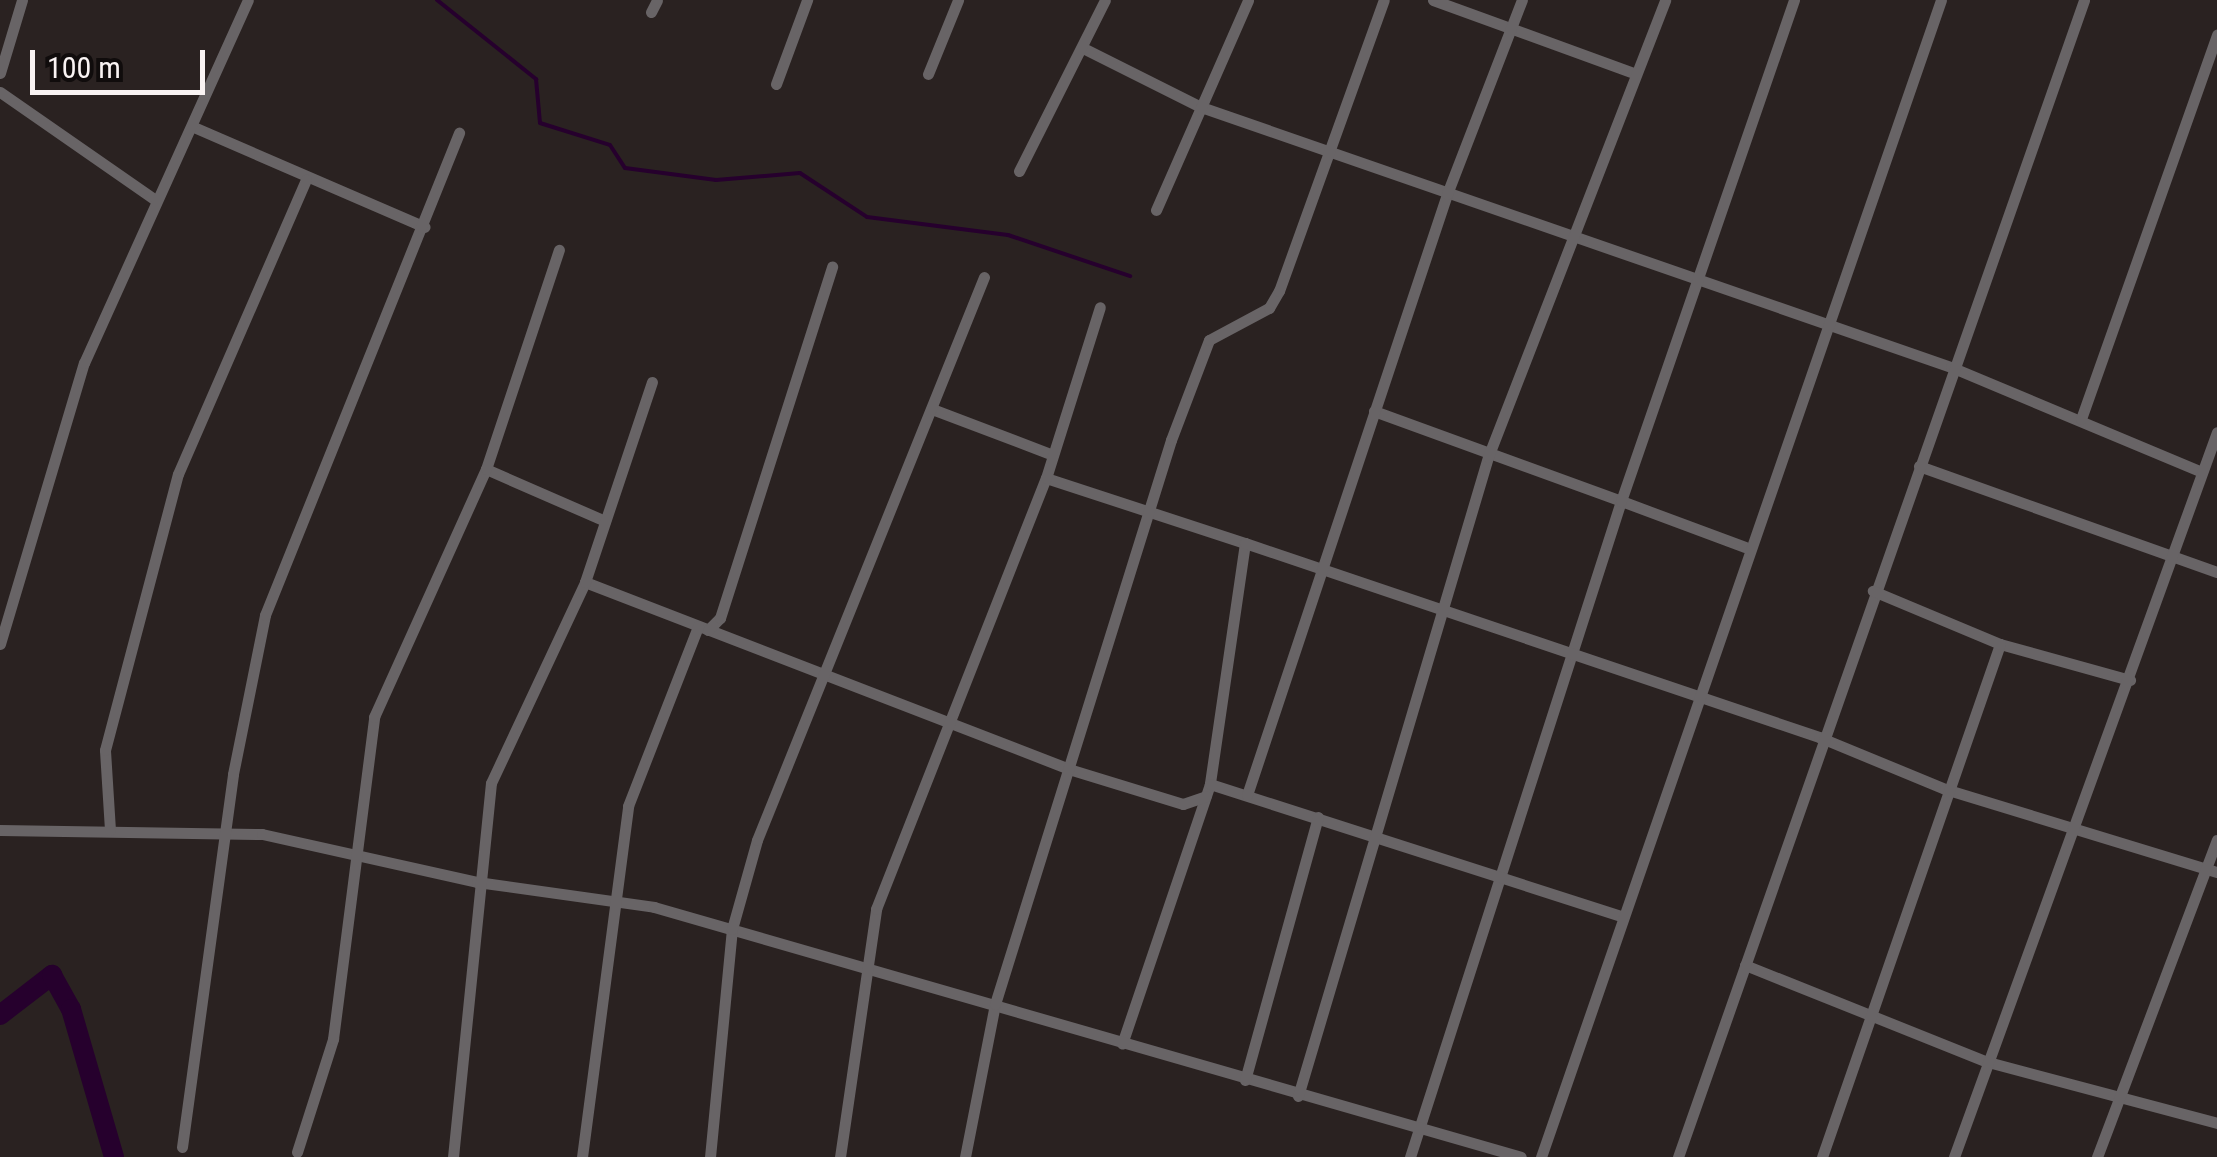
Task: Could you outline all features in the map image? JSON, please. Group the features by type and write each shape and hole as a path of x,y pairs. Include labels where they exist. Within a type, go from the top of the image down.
{"street":[{"path":"0,73 4,35 22,0"},
{"path":"0,644 84,363 154,199 196,128 248,0"},
{"path":"776,84 807,0"},
{"path":"928,74 958,0"},
{"path":"1019,171 1085,48 1105,0"},
{"path":"1156,210 1248,0"},
{"path":"965,1157 995,1004 1206,346 1269,308 1384,0"},
{"path":"1433,0 1636,74"},
{"path":"1247,795 1446,194 1522,0"},
{"path":"1298,1096 1488,458 1578,244 1665,0"},
{"path":"1410,1157 1621,501 1700,282 1794,0"},
{"path":"1540,1157 1618,914 1700,696 1746,546 1828,328 1940,0"},
{"path":"1678,1157 1820,737 2084,0"},
{"path":"2080,419 2182,153 2217,34"},
{"path":"1085,48 1201,107 1578,244 1951,367 2202,472"},
{"path":"0,92 154,199"},
{"path":"196,128 306,180 426,228"},
{"path":"182,1147 228,830 265,615 426,228 459,133"},
{"path":"110,830 102,762 172,493 228,345 306,180"},
{"path":"297,1152 333,1039 374,717 486,469 559,250"},
{"path":"726,637 720,618 832,266"},
{"path":"710,1157 732,929 757,840 826,678 984,277"},
{"path":"840,1157 863,964 946,720 1046,478 1100,307"},
{"path":"453,1157 476,882 491,783 585,582 652,382"},
{"path":"932,409 1053,456"},
{"path":"1374,412 1488,458 1746,546"},
{"path":"1954,1157 2077,828 2217,432"},
{"path":"1920,466 2174,560 2217,572"},
{"path":"486,469 606,521"},
{"path":"1046,478 1245,543 1443,617 1573,654 1820,737 1945,789 2212,870"},
{"path":"1122,1044 1208,790 1245,543"},
{"path":"585,582 1072,770 1183,804 1197,826"},
{"path":"1873,591 2000,644 2130,680"},
{"path":"582,1157 611,899 628,806 703,628 720,618"},
{"path":"1822,1157 1945,789 2000,644"},
{"path":"1183,804 1208,790 1247,795 1618,914"},
{"path":"1245,1080 1318,817"},
{"path":"0,830 228,830 476,882 611,899 863,964 1298,1096 1521,1157"},
{"path":"2097,1157 2118,1092 2212,870 2217,840"},
{"path":"1744,965 1870,1008 1988,1062 2118,1092 2217,1123"}],"waterway":[{"path":"437,0 536,79 540,123 610,145 625,168 716,180 800,173 867,217 1008,235 1130,276"},
{"path":"0,1015 52,975 71,1009 114,1157"}]}
